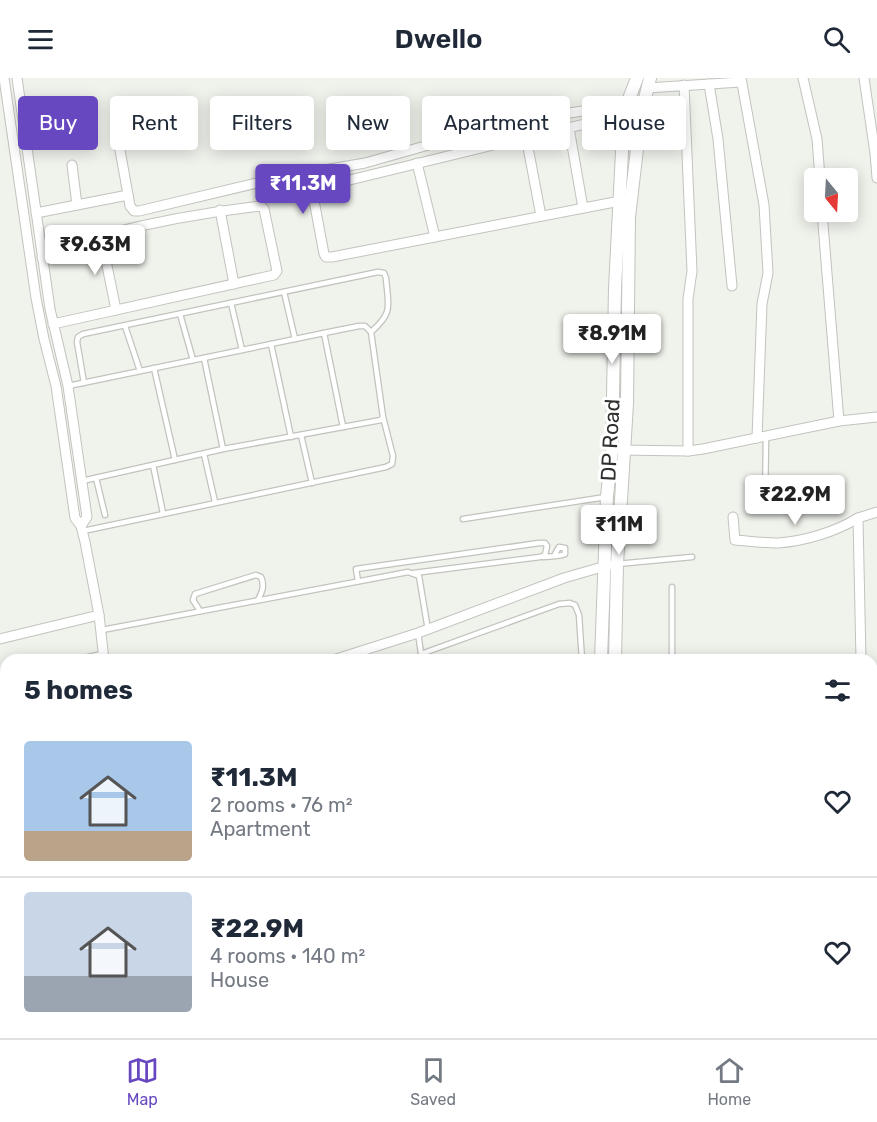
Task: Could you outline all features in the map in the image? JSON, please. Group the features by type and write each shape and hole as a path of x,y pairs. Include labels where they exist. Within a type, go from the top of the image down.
{"street":[{"path":"4,78 36,298 56,386 75,518 82,528 99,615 103,654"},
{"path":"17,78 42,257 53,324 68,386 82,481 87,517 82,528"},
{"name":"DP Road","path":"631,96 637,78"},
{"path":"803,78 817,139 819,168"},
{"path":"864,78 877,178"},
{"path":"648,83 684,85 741,80 764,205 768,273 762,304 762,437"},
{"path":"710,84 719,150 732,286"},
{"path":"684,85 692,271 688,299 688,451"},
{"path":"120,150 130,206 134,211 147,210 278,178 365,163 544,117 582,114"},
{"path":"570,133 584,207"},
{"path":"474,150 317,188 313,195 326,257 625,200"},
{"path":"528,150 541,216"},
{"name":"DP Road","path":"615,654 617,564 625,451 628,296 626,150"},
{"name":"DP Road","path":"601,654 603,566 612,449 615,297 625,200 634,150"},
{"path":"417,164 435,237"},
{"path":"72,165 77,205"},
{"path":"36,213 128,195"},
{"path":"42,257 101,236 220,210 264,207 278,271 274,275 53,324"},
{"path":"220,210 234,284"},
{"path":"823,222 839,421"},
{"path":"101,236 116,310"},
{"path":"615,297 628,296"},
{"path":"612,449 688,451 729,445 839,421 877,417"},
{"path":"734,517 735,540 778,543 818,536 877,512"},
{"path":"858,518 861,654"},
{"path":"352,654 428,630 564,578 617,564"},
{"path":"0,639 99,615"}],"lane":[{"path":"84,382 78,337 378,272 384,273 388,314 371,332"},
{"path":"284,292 295,339"},
{"path":"231,303 242,350"},
{"path":"180,314 193,360"},
{"path":"125,326 140,371"},
{"path":"68,386 365,326 371,332 383,417 393,456 392,464 386,468 82,528"},
{"path":"324,333 343,428"},
{"path":"271,344 291,437"},
{"path":"204,358 223,449"},
{"path":"154,368 176,460"},
{"path":"82,481 223,449 381,420 383,417"},
{"path":"302,435 312,483"},
{"path":"762,437 765,505"},
{"path":"204,453 215,502"},
{"path":"153,465 164,513"},
{"path":"96,478 105,515"},
{"path":"463,519 607,496"},
{"path":"358,581 356,569 545,543 547,550 540,557"},
{"path":"101,630 408,572 555,556"},
{"path":"617,564 692,557"},
{"path":"414,573 419,576 428,630"},
{"path":"200,611 193,600 195,594 256,575 263,581 258,600"},
{"path":"672,587 672,654"},
{"path":"417,633 421,654 559,604 570,603 575,605 579,615 582,654"}]}
